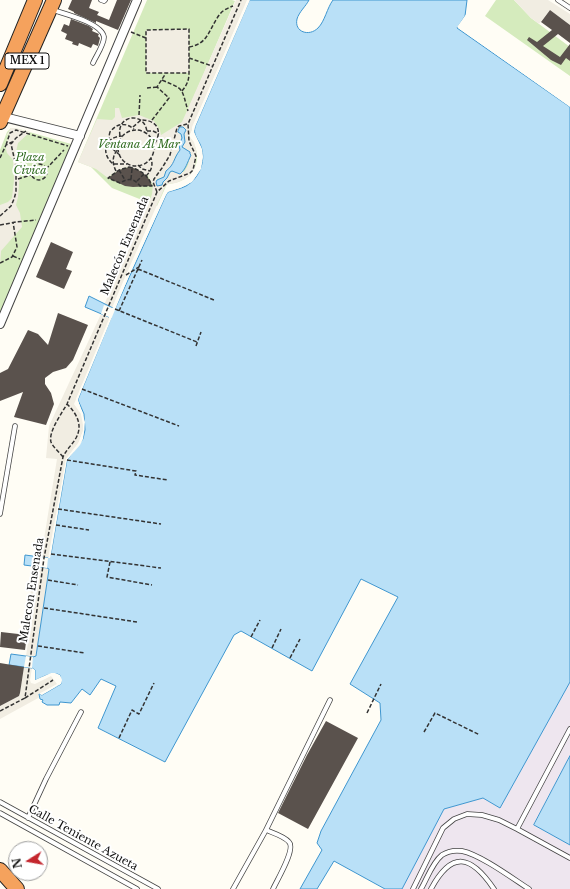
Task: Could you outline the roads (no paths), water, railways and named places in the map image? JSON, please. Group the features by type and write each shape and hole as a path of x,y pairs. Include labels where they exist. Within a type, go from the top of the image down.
{"highway":[{"name":"MEX 1","path":"0,84 35,0"},
{"name":"MEX 1","path":"1,118 52,5"},
{"path":"0,870 17,889"}],"street":[{"path":"0,324 137,0"},
{"path":"1,118 80,136"}],"lane":[{"path":"101,0 104,0"},
{"path":"558,0 570,8"},
{"path":"52,5 91,23 101,31 104,36 103,42 93,63"},
{"path":"0,514 15,426"},
{"path":"233,889 266,830 330,700"},
{"path":"28,818 46,779 81,712"},
{"path":"517,829 570,729"},
{"name":"Calle Teniente Azueta","path":"0,802 158,889"},
{"name":"Calle Teniente Azueta","path":"0,814 137,889"},
{"path":"413,889 443,828 454,819 467,814 482,815 499,820 570,858"},
{"path":"266,830 288,841 291,846 290,853 273,889"},
{"path":"421,889 435,863 441,856 454,850 478,857 529,889"},
{"path":"91,863 96,854"},
{"path":"431,889 444,870 455,863 462,861 470,863 482,872 494,889"}],"water":[{"path":"250,0 309,0 297,19 300,30 307,33 318,28 333,0 467,0 465,16 457,28 570,107 570,682 500,808 483,798 444,809 402,889 385,889 334,861 317,889 300,889 322,850 317,843 321,831 381,720 380,703 350,684 398,597 361,579 312,671 241,631 234,635 165,762 98,728 116,686 101,679 90,695 82,689 71,703 60,702 59,705 47,705 42,702 43,700 40,699 39,694 42,695 61,684 60,675 51,674 35,680 35,670 32,668 9,665 11,654 33,657 36,656 49,569 24,565 25,555 48,558 51,554 67,460 83,439 85,430 84,414 78,400 111,318 85,307 89,296 115,309 166,195 168,192 179,189 191,183 201,168 203,156 200,144 195,134 195,127"},
{"path":"180,127 183,127 186,130 184,134 185,142 182,147 190,152 191,155 185,168 180,174 172,171 170,172 162,185 157,186 157,180 164,177 166,171 171,166 180,150 179,145 182,138 181,134 178,132"},
{"path":"570,756 570,845 534,825"}],"park label":[{"name":"Ventana Al Mar","path":"139,145"},
{"name":"Plaza Civica","path":"30,164"}]}
